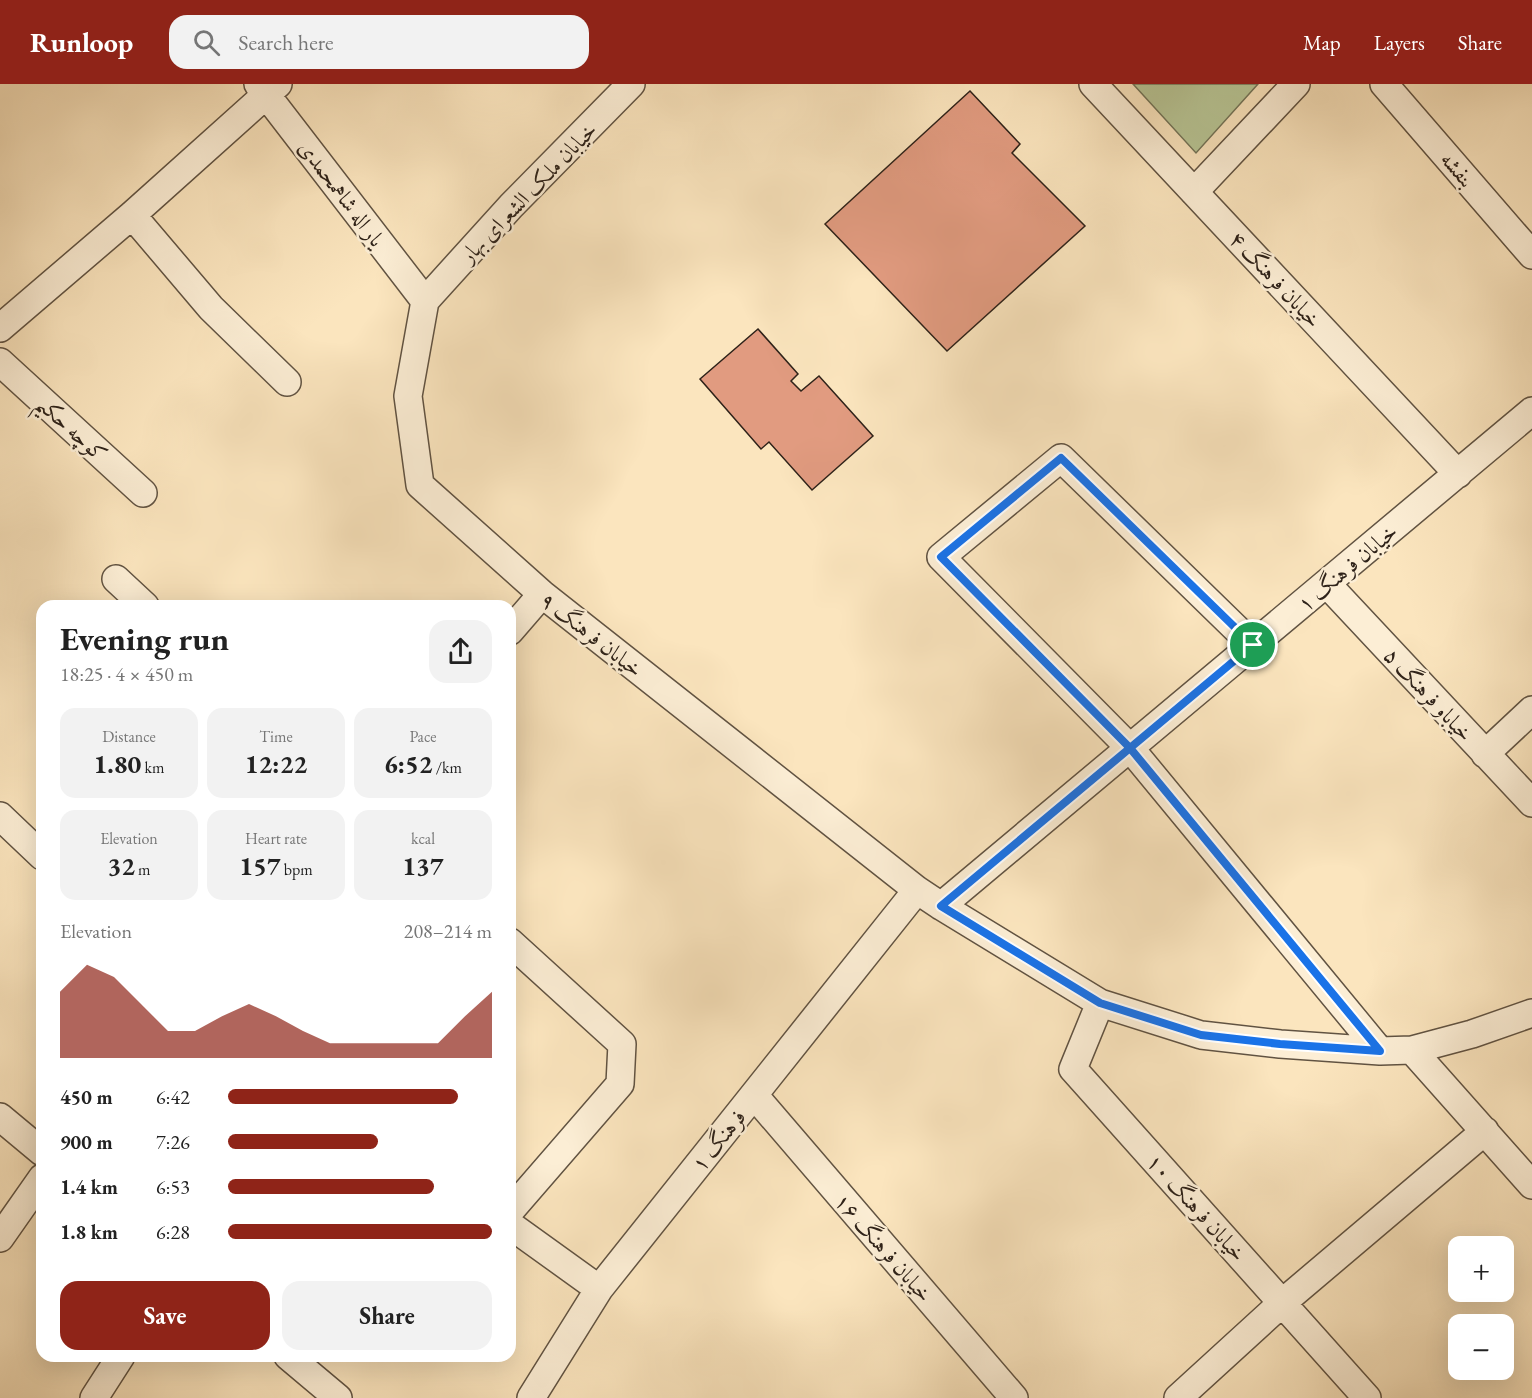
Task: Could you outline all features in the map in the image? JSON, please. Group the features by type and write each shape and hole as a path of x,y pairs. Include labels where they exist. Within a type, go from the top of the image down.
{"street":[{"name":"خیابان فرهنگ ۴","path":"1093,84 1458,474"},
{"path":"1194,192 1296,84"},
{"name":"بنفشه","path":"1384,84 1532,255"},
{"name":"خیابان ملک الشعرای بهار","path":"425,301 511,206 629,85"},
{"path":"0,328 132,215 268,87"},
{"name":"یار اله شاهمحمدی","path":"268,87 425,301"},
{"path":"132,215 211,308 287,382"},
{"name":"خیابان فرهنگ ۹","path":"425,301 408,396 420,485 542,594 917,890 941,906 1100,1003 1201,1035 1280,1044 1380,1051 1412,1050 1472,1034 1532,1013"},
{"name":"کوچه حکیم","path":"0,362 143,493"},
{"name":"خیابان فرهنگ ۱","path":"941,906 1458,474 1529,419"},
{"path":"1253,645 1061,458 941,557 1130,748 1380,1051"},
{"path":"116,579 139,600"},
{"name":"خیاباو فرهنگ ۵","path":"1327,584 1532,803"},
{"path":"516,624 542,594"},
{"path":"1485,754 1532,710"},
{"path":"0,816 36,850"},
{"name":"فرهنگ ۱","path":"531,1398 599,1289 917,890"},
{"path":"516,947 622,1044 620,1084 516,1204"},
{"name":"خیابان فرهنگ ۱۰","path":"1100,1003 1073,1069 1367,1398"},
{"path":"1412,1050 1532,1185"},
{"name":"خیابان فرهنگ ۱۶","path":"754,1095 1014,1398"},
{"path":"0,1118 36,1147"},
{"path":"1178,1398 1282,1303 1485,1131"},
{"path":"0,1238 36,1187"},
{"path":"516,1229 599,1289"},
{"path":"94,1398 117,1362"},
{"path":"295,1362 338,1398"}],"green space":[{"path":"1133,84 1258,84 1196,153"}],"building":[{"path":"970,91 1020,144 1012,153 1085,226 947,351 825,224"},
{"path":"758,329 798,374 791,381 801,391 819,376 873,436 812,490 769,442 761,449 700,379"}],"route":[{"path":"1253,645 1061,458 941,557 1130,748 941,906 1100,1003 1201,1035 1280,1044 1380,1051 1130,748 1253,645"}]}
